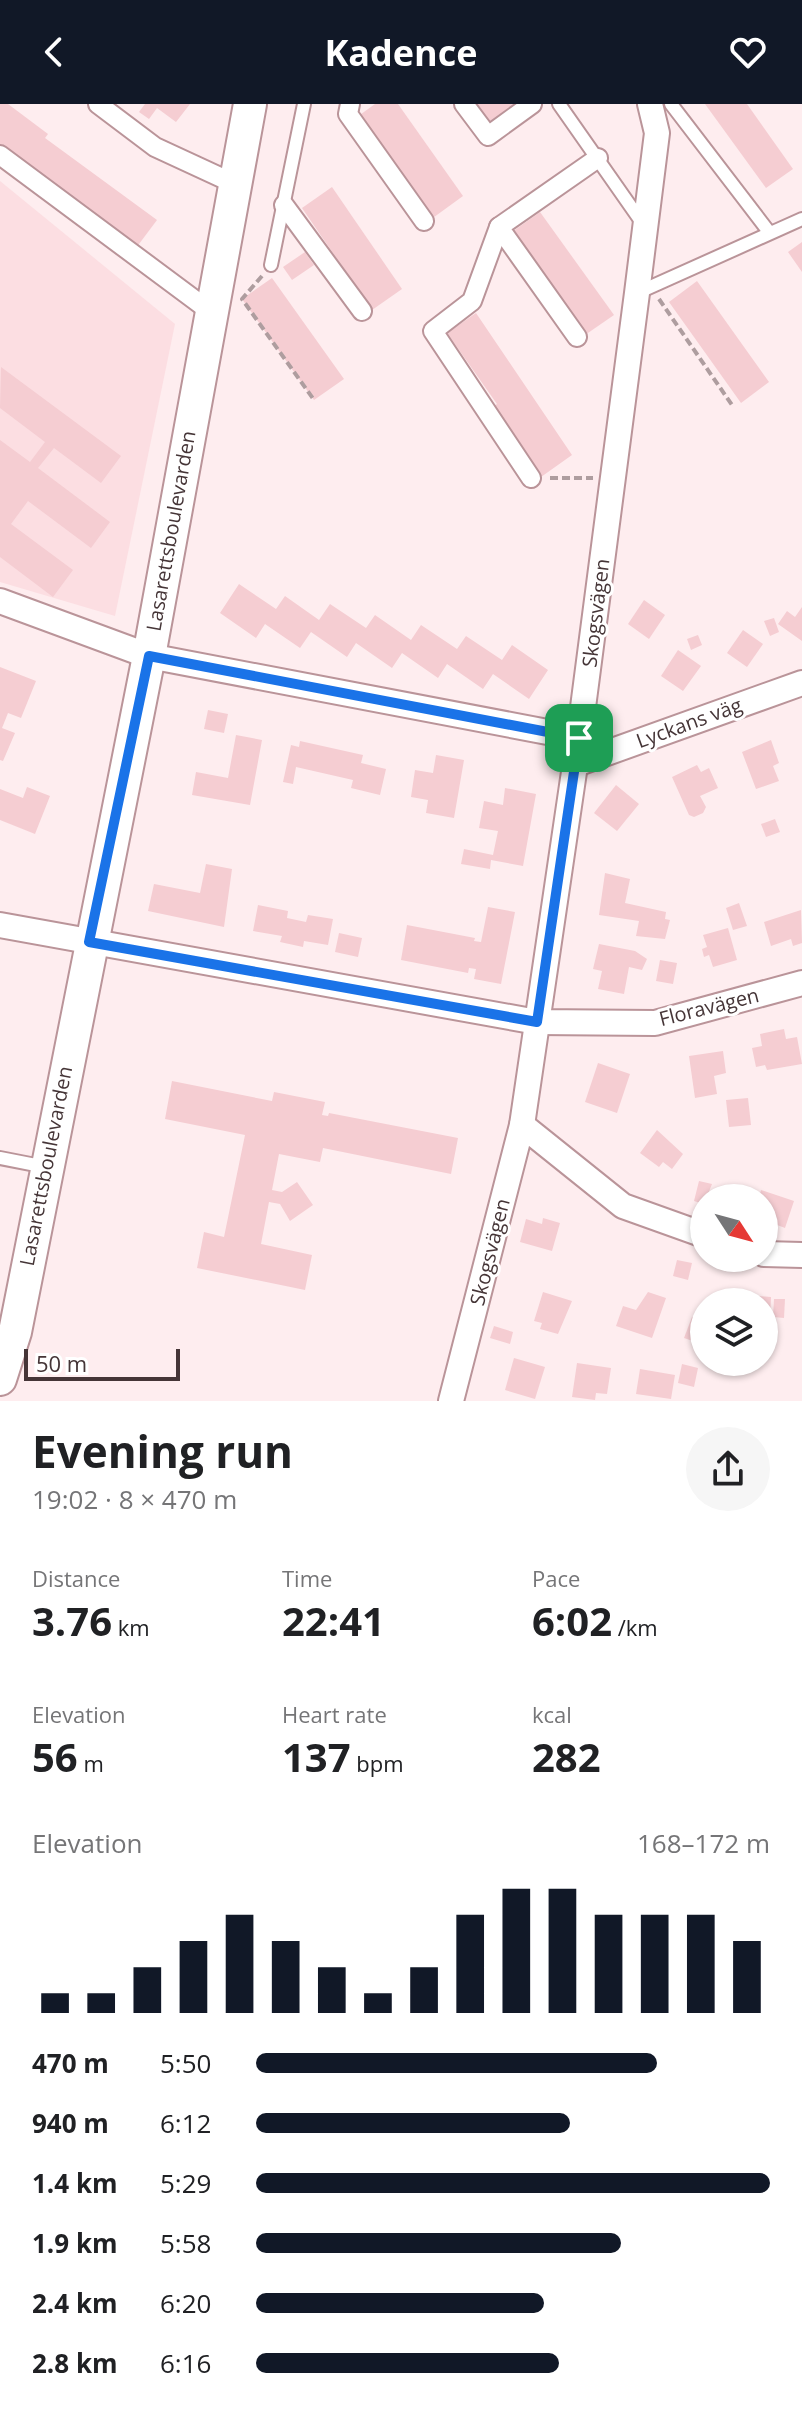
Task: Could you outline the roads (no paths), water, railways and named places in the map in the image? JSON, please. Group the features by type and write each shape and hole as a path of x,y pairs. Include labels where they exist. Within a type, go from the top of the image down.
{"street":[{"path":"98,104 155,147 235,184"},
{"name":"Lasarettsboulevarden","path":"0,1379 15,1332 89,942 149,656 250,104"},
{"path":"350,104 348,114 424,221"},
{"path":"464,104 488,136 532,104"},
{"name":"Skogsvägen","path":"451,1401 522,1125 576,764 613,479 644,290 645,227 657,133 650,104"},
{"path":"0,155 211,312"},
{"path":"531,478 433,331 472,301 499,227 598,158"},
{"path":"284,205 362,311"},
{"path":"499,227 577,337"},
{"path":"0,601 149,656 579,738"},
{"name":"Lyckans väg","path":"576,764 802,683"},
{"name":"Floravägen","path":"0,925 537,1022 655,1023 802,983"},
{"path":"522,1125 623,1206 690,1230"},
{"path":"778,1254 802,1255"}],"lane":[{"path":"271,265 304,104"},
{"path":"559,104 645,227"},
{"path":"671,104 769,232"},
{"path":"644,290 802,219"},
{"path":"0,1158 46,1167"}]}
